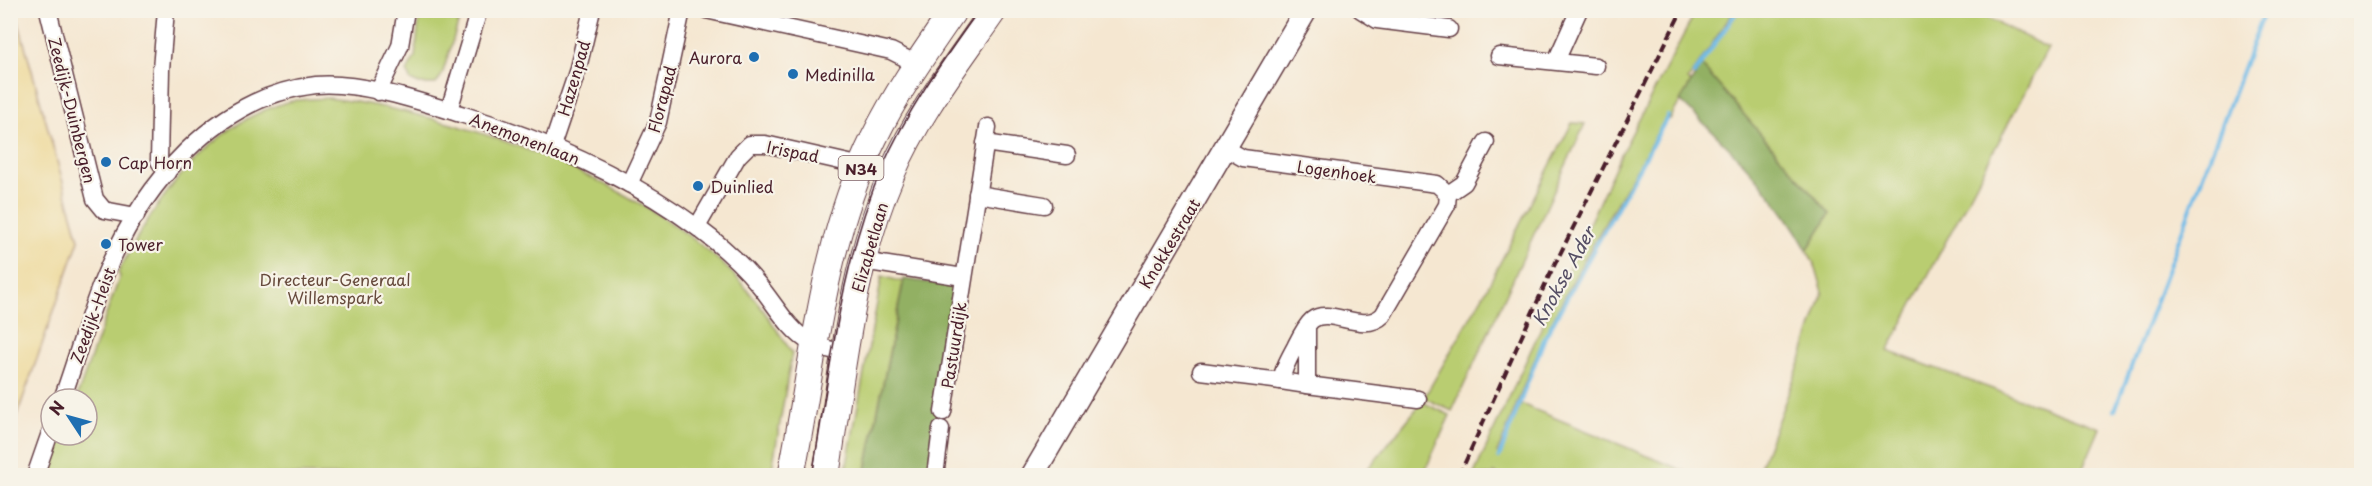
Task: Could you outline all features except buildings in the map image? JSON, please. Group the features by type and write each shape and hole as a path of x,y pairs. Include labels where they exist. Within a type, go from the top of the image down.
{"main road":[{"name":"Elizabetlaan","path":"791,476 813,345 832,255 862,166 892,105 954,10"},
{"name":"Elizabetlaan","path":"826,476 863,261 892,171 945,80 994,10"}],"street":[{"name":"Zeedijk-Duinbergen","path":"48,10 95,199 104,210 133,222"},
{"path":"166,10 160,69 159,162 167,173"},
{"path":"378,92 400,46 406,10"},
{"path":"449,110 479,10"},
{"name":"Hazenpad","path":"552,146 577,72 592,10"},
{"name":"Florapad","path":"629,184 658,122 682,10"},
{"path":"706,10 891,51 917,64"},
{"name":"Knokkestraat","path":"1032,476 1306,10"},
{"path":"1361,10 1377,20 1449,29"},
{"path":"1556,61 1579,10"},
{"path":"1499,56 1596,66"},
{"name":"Anemonenlaan","path":"167,173 187,149 219,123 253,103 285,91 318,85 352,87 449,110 552,146 629,184 697,227 741,263 800,336 813,345 846,353"},
{"name":"Pastuurdijk","path":"935,476 986,135 1067,155"},
{"path":"1281,381 1282,373 1313,319 1322,316 1377,322 1447,205 1448,194 1470,176 1486,142"},
{"name":"Irispad","path":"697,227 738,156 750,144 765,144 862,166"},
{"name":"Logenhoek","path":"1225,148 1243,158 1437,184 1448,194"},
{"name":"Zeedijk-Heist","path":"66,387 103,278 133,222 167,173"},
{"path":"977,194 1044,205"},
{"path":"863,261 963,277"},
{"path":"1307,327 1307,385"},
{"path":"1201,371 1418,399"},
{"path":"35,476 45,447"}],"green space":[{"path":"420,11 462,11 442,75 436,84 419,84 410,80 407,71 415,57"},
{"path":"1696,11 1734,11 1688,80 1691,82 1670,119 1666,117 1574,279 1539,349 1497,453 1500,455 1521,404 1694,475 1501,476 1493,473 1492,475 1473,476 1622,152"},
{"path":"1739,11 1974,11 2048,48 1888,351 2100,428 2080,475 1757,475 1801,360 1823,292 1816,268 1807,250 1830,214 1701,65"},
{"path":"1701,65 1830,214 1807,250 1766,189 1716,135 1680,101"},
{"name":"Directeur-Generaal Willemspark","path":"328,98 378,106 488,135 544,156 598,181 648,209 694,239 732,273 749,292 792,353 771,475 49,475 59,447 99,447 99,387 80,387 120,276 118,273 149,219 187,168 210,146 234,127 262,111 291,101"},
{"path":"1572,123 1585,124 1452,411 1424,398 1485,292"},
{"path":"882,276 903,282 865,475 845,475"},
{"path":"904,279 954,286 931,475 865,476"},
{"path":"1422,402 1450,415 1423,475 1362,476"}],"sand":[{"path":"15,10 79,240 11,432 10,11"}],"waterway":[{"name":"Knokse Ader","path":"1694,74 1738,10"},
{"path":"2115,410 2265,10"},
{"name":"Knokse Ader","path":"1499,457 1545,337 1668,116"}],"tram line":[{"path":"812,476 838,320 855,244 867,206 881,170 913,107 979,10"}],"railway":[{"path":"1459,476 1548,278 1682,10"}],"place":[{"name":"Aurora","path":"754,57"},
{"name":"Medinilla","path":"793,74"},
{"name":"Cap Horn","path":"106,162"},
{"name":"Duinlied","path":"698,186"},
{"name":"Tower","path":"106,244"}]}
